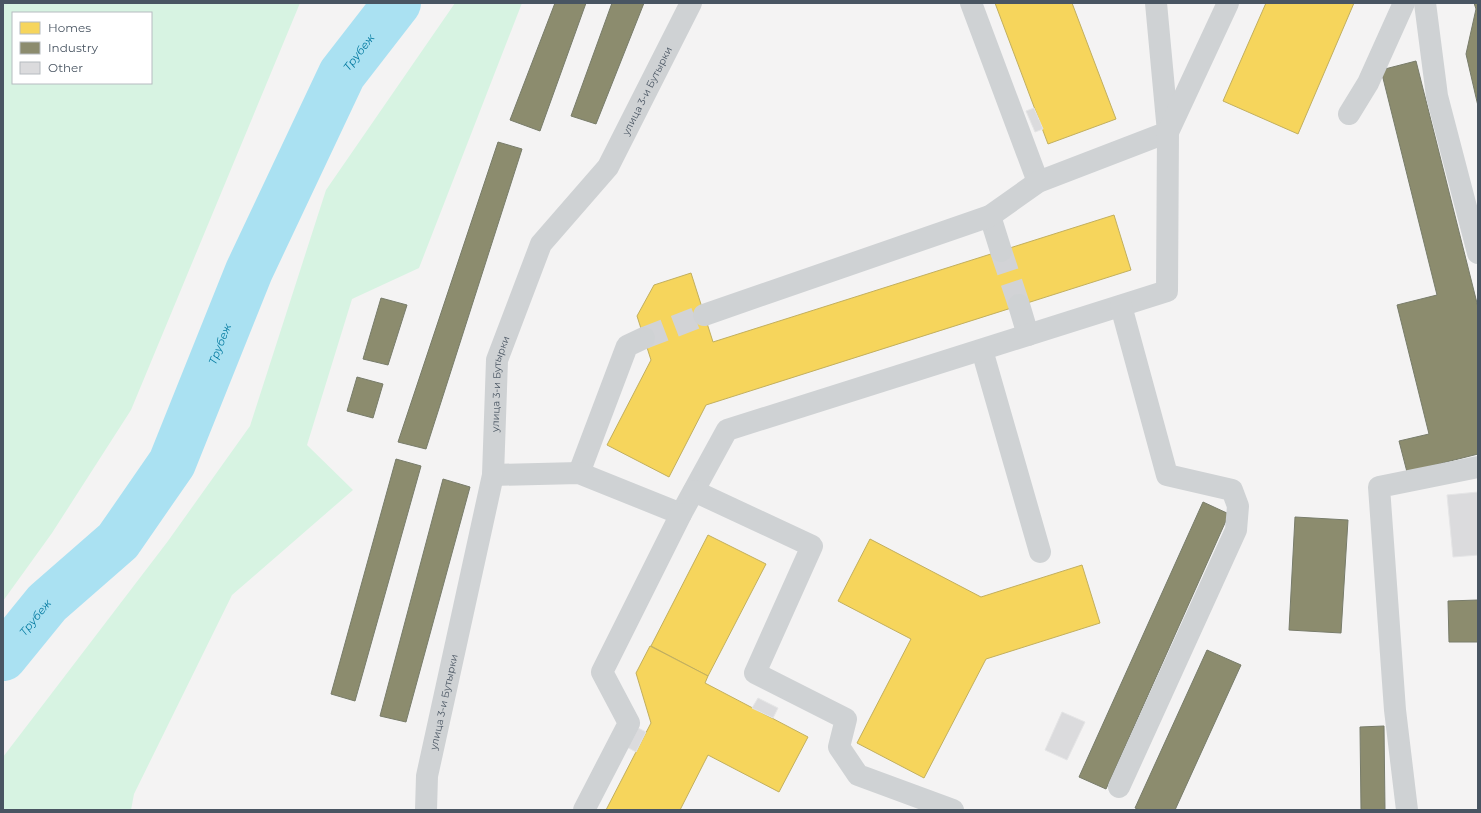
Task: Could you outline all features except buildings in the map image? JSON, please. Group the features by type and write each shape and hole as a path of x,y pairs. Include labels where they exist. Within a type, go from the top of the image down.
{"street":[{"name":"улица 3-и Бутырки","path":"426,810 427,776 493,475 497,360 541,244 608,167 691,3"},
{"path":"971,3 1038,182"},
{"path":"584,810 629,723 602,672 681,514 727,430 1167,291 1168,132 1156,3"},
{"path":"704,315 990,216 1038,182 1168,132 1228,3"},
{"path":"1349,114 1368,83 1404,3"},
{"path":"1425,3 1437,96 1478,254"},
{"path":"990,216 1001,251"},
{"path":"1019,306 1028,335"},
{"path":"1119,787 1236,530 1238,506 1232,490 1168,475 1121,306"},
{"path":"578,473 627,346 644,338"},
{"path":"982,350 1040,552"},
{"path":"1407,810 1396,710 1379,487 1478,467"},
{"path":"493,475 578,473 681,514"},
{"path":"694,491 812,546 755,673 846,719 839,747 858,775 954,810"}],"green space":[{"path":"3,3 300,3 131,410 52,533 3,601"},
{"path":"455,3 522,3 419,268 352,299 307,445 353,490 232,595 134,794 131,810 3,810 3,757 168,541 250,426 326,190"}],"waterway":[{"name":"Трубеж","path":"3,657 47,603 118,541 172,463 249,271 342,74 397,3"}],"tunnel":[{"path":"1001,251 1019,305"},
{"path":"644,338 704,315"}]}
